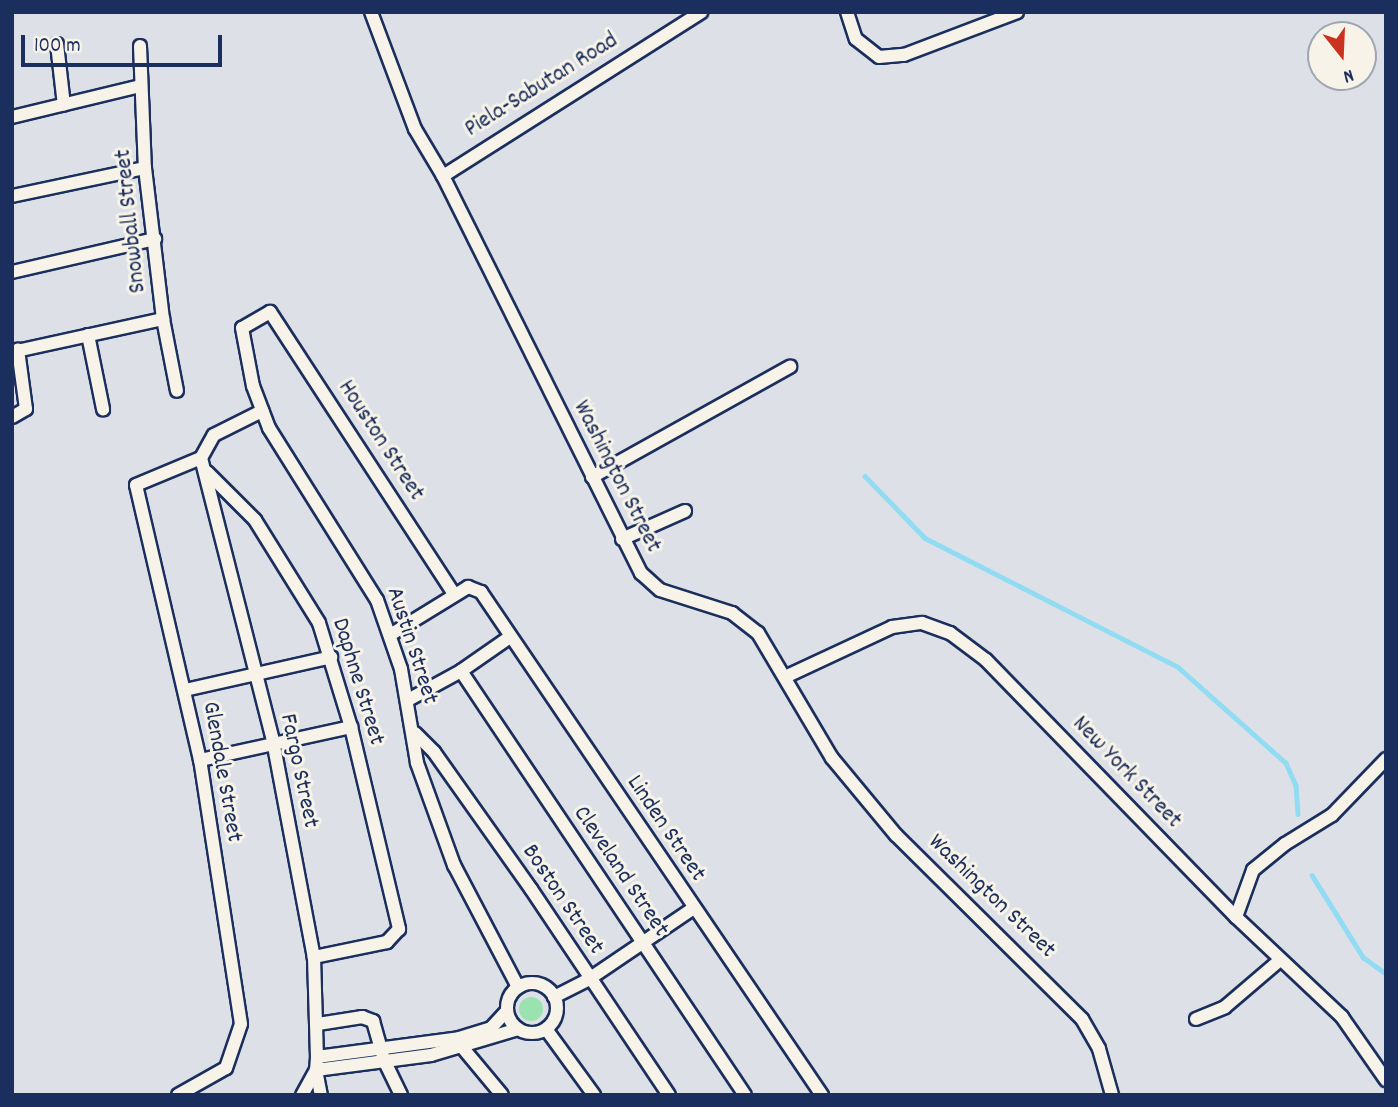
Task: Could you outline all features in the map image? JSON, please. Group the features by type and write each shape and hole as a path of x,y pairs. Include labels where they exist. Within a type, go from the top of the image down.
{"street":[{"name":"Washington Street","path":"371,12 415,129 443,176 641,573 660,590 747,621 785,677 832,758 896,835 1082,1019 1099,1049 1112,1095"},
{"name":"Piela-Sabutan Road","path":"443,176 701,12"},
{"path":"847,12 856,39 879,57 904,55 1017,12"},
{"path":"57,44 64,105"},
{"name":"Snowball Street","path":"140,46 145,168 163,319 177,391"},
{"path":"12,117 140,86"},
{"path":"12,196 145,168"},
{"path":"12,272 155,239"},
{"name":"Houston Street","path":"242,328 270,312 454,594"},
{"path":"12,417 26,409 15,351 163,319"},
{"name":"Austin Street","path":"242,328 261,411 361,569 390,635 415,733 417,763 454,865 518,987"},
{"path":"88,335 103,409"},
{"path":"592,477 790,368"},
{"path":"201,458 214,435 261,411"},
{"name":"Fargo Street","path":"201,458 207,472 253,677 273,741 314,957 318,1024 316,1064 302,1095"},
{"name":"Glendale Street","path":"198,1091 226,1068 241,1024 200,760 136,485 201,458"},
{"name":"Daphne Street","path":"207,472 255,520 319,623 351,727 397,936 314,957"},
{"path":"622,539 685,510"},
{"name":"Linden Street","path":"454,594 474,586 822,1095"},
{"path":"390,635 454,594"},
{"name":"New York Street","path":"785,677 892,626 922,623 950,633 986,660 1236,917 1342,1017 1386,1080"},
{"path":"408,700 461,671 510,637"},
{"path":"185,690 253,677 331,657"},
{"name":"Cleveland Street","path":"461,671 745,1095"},
{"path":"200,760 273,741 351,727"},
{"name":"Boston Street","path":"415,733 467,797 669,1095"},
{"path":"1236,917 1253,870 1285,844 1332,816 1386,759"},
{"path":"554,997 589,979 694,908"},
{"path":"1196,1019 1225,1007 1280,960"},
{"path":"383,1055 491,1028 507,1011 509,997 518,987 534,983 554,997"},
{"path":"321,1095 316,1064 462,1047 518,1029 532,1033 546,1029 555,1017 554,997"},
{"path":"507,1011 518,1029"},
{"path":"318,1024 362,1017 373,1021 383,1055 401,1095"},
{"path":"546,1029 594,1095"},
{"path":"462,1047 502,1095"},
{"path":"178,1095 198,1091"}],"green space":[{"path":"531,997 540,1000 543,1009 540,1018 531,1021 522,1018 519,1009 522,1000"}],"waterway":[{"path":"865,476 925,538 1178,667 1286,763 1296,785 1298,814"},
{"path":"1312,875 1363,957 1386,974"}]}
